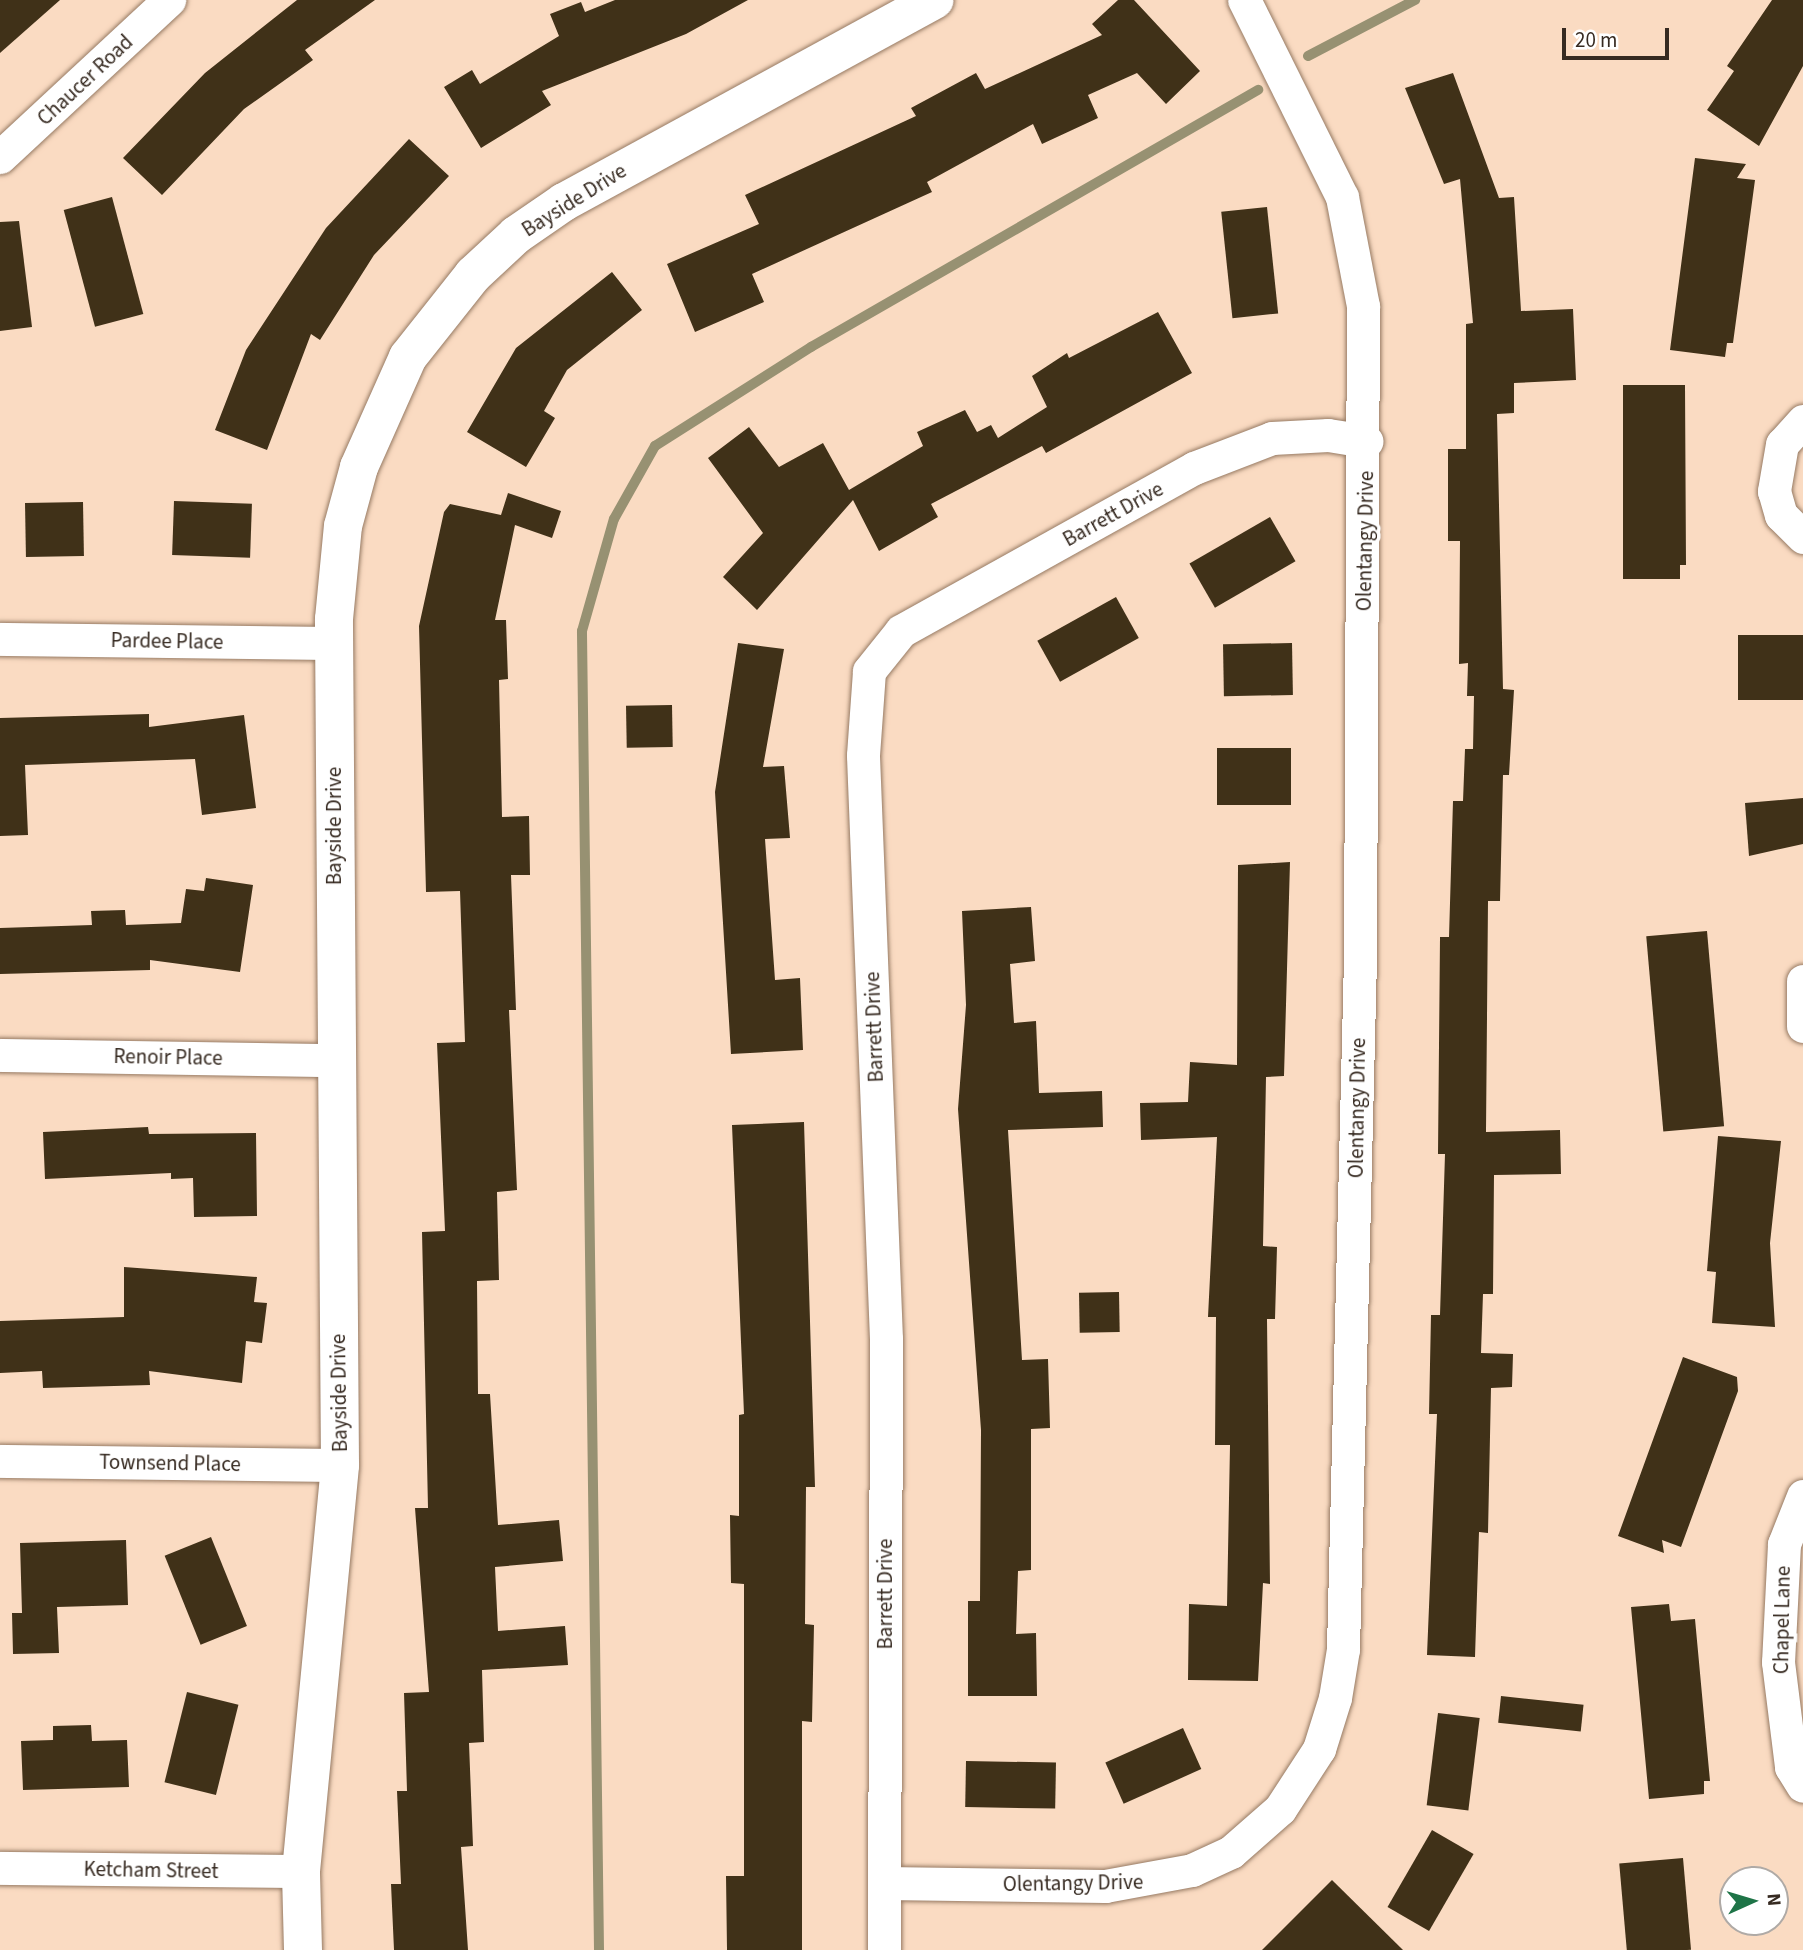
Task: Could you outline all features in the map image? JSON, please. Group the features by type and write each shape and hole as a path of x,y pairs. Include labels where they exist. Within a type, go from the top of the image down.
{"street":[{"name":"Chaucer Road","path":"0,157 169,0"},
{"name":"Bayside Drive","path":"303,1950 301,1871 340,1465 333,643 344,526 359,467 408,357 473,275 564,202 934,0"},
{"name":"Olentangy Drive","path":"884,1883 1105,1886 1192,1870 1249,1839 1280,1809 1320,1749 1343,1649 1367,441 1363,306 1342,197 1244,0"},
{"path":"1803,421 1783,444 1774,491 1781,514 1803,537"},
{"name":"Barrett Drive","path":"884,1950 886,1339 863,755 869,671 901,631 1194,468 1272,438 1328,435 1367,441"},
{"name":"Pardee Place","path":"0,639 333,643"},
{"path":"1803,981 1803,1026"},
{"name":"Renoir Place","path":"0,1055 336,1060"},
{"name":"Townsend Place","path":"0,1461 340,1465"},
{"name":"Chapel Lane","path":"1803,1496 1784,1544 1778,1662 1791,1768 1803,1786"},
{"name":"Ketcham Street","path":"0,1868 301,1871"}],"building":[{"path":"0,0 60,0 0,53"},
{"path":"297,0 375,0 305,50 313,60 244,109 162,195 123,158 205,73"},
{"path":"615,0 748,0 686,34 542,91 551,105 481,148 444,87 472,70 480,84 559,36 550,14 581,2 585,12"},
{"path":"1118,0 1134,0 1200,71 1166,104 1137,73 1088,95 1098,118 1042,144 1033,124 927,182 932,192 752,274 764,302 695,332 667,264 759,224 745,195 916,116 911,108 976,73 985,89 1102,35 1092,24"},
{"path":"1772,0 1803,0 1803,66 1759,146 1707,110 1734,71 1727,66"},
{"path":"1453,73 1499,198 1514,197 1521,311 1573,309 1576,380 1514,383 1514,413 1497,414 1503,689 1514,690 1509,775 1503,775 1500,901 1488,901 1486,1132 1560,1130 1561,1174 1494,1175 1493,1294 1483,1294 1481,1353 1513,1354 1512,1387 1491,1388 1488,1533 1479,1532 1475,1657 1427,1655 1437,1414 1429,1414 1431,1315 1440,1315 1445,1154 1438,1154 1440,937 1449,937 1453,801 1463,801 1465,749 1473,749 1474,696 1467,696 1468,663 1459,664 1460,541 1448,541 1448,449 1466,449 1466,324 1473,323 1460,179 1444,184 1405,88"},
{"path":"409,139 449,176 374,255 320,340 311,334 267,450 215,430 246,350 326,228"},
{"path":"1695,158 1746,164 1737,178 1755,180 1733,343 1727,343 1725,357 1670,350"},
{"path":"112,197 143,314 95,327 64,210"},
{"path":"1267,207 1278,313 1232,318 1221,212"},
{"path":"19,221 32,327 0,331 0,222"},
{"path":"612,272 642,310 567,370 544,411 555,418 526,467 467,432 516,348"},
{"path":"1158,312 1192,373 1046,453 1042,446 931,504 938,517 879,551 853,500 757,610 723,577 763,533 708,458 749,427 779,467 823,443 849,490 923,446 917,432 965,410 977,432 991,425 998,438 1047,407 1032,376 1067,353 1069,358"},
{"path":"1623,385 1685,385 1686,565 1680,565 1680,579 1623,579"},
{"path":"508,493 561,511 552,538 515,525 495,620 506,620 508,679 499,680 502,817 529,816 530,875 511,875 516,1010 509,1010 517,1190 497,1192 499,1280 477,1281 478,1394 490,1394 498,1525 559,1520 563,1561 495,1567 498,1631 565,1626 568,1665 482,1670 484,1742 469,1743 473,1846 461,1847 468,1950 394,1950 391,1884 401,1884 397,1791 407,1791 404,1693 429,1692 415,1508 428,1508 422,1232 445,1231 437,1043 465,1042 460,891 426,892 419,626 444,512 450,504 501,515"},
{"path":"174,501 252,504 250,558 172,555"},
{"path":"83,502 84,556 26,557 25,503"},
{"path":"1270,517 1296,561 1215,608 1189,564"},
{"path":"1116,597 1139,638 1060,682 1037,641"},
{"path":"1738,635 1803,635 1803,700 1738,700"},
{"path":"738,643 784,649 763,767 784,766 790,838 765,839 775,980 800,978 803,1050 731,1054 715,792"},
{"path":"1292,643 1293,695 1224,696 1223,644"},
{"path":"672,705 673,747 627,748 626,706"},
{"path":"149,714 149,727 244,715 256,808 202,815 195,759 25,765 28,835 0,836 0,718"},
{"path":"1217,748 1291,748 1291,805 1217,805"},
{"path":"1803,798 1803,844 1749,856 1745,803"},
{"path":"1290,862 1284,1076 1266,1077 1263,1246 1277,1247 1275,1319 1267,1319 1270,1584 1263,1583 1258,1681 1188,1680 1189,1604 1227,1606 1230,1445 1215,1445 1216,1317 1208,1317 1217,1137 1141,1140 1140,1103 1188,1102 1190,1062 1237,1065 1238,865"},
{"path":"206,878 253,885 240,972 150,960 150,970 0,974 0,928 92,925 91,911 125,910 126,925 181,923 186,889 204,891"},
{"path":"1031,907 1035,961 1010,964 1014,1023 1036,1021 1039,1093 1102,1091 1103,1127 1008,1130 1022,1360 1048,1359 1050,1428 1031,1429 1031,1570 1018,1571 1016,1634 1036,1633 1037,1696 968,1696 968,1601 980,1601 981,1430 958,1109 966,1005 962,911"},
{"path":"1707,931 1724,1126 1663,1132 1646,936"},
{"path":"804,1122 815,1487 806,1487 805,1624 814,1625 812,1722 802,1721 802,1950 727,1950 726,1876 744,1876 744,1584 731,1583 730,1515 739,1516 739,1415 744,1414 732,1125"},
{"path":"148,1127 149,1134 256,1133 257,1216 194,1217 193,1178 171,1179 171,1173 45,1179 43,1132"},
{"path":"1718,1136 1781,1141 1770,1243 1775,1327 1712,1323 1716,1272 1707,1271"},
{"path":"124,1267 257,1277 254,1302 267,1303 262,1343 246,1341 242,1383 149,1371 150,1385 43,1388 42,1371 0,1373 0,1321 124,1317"},
{"path":"1119,1292 1120,1332 1080,1333 1079,1293"},
{"path":"1683,1357 1737,1377 1738,1391 1681,1547 1662,1540 1664,1553 1618,1536"},
{"path":"211,1537 247,1626 201,1645 165,1556"},
{"path":"126,1540 128,1605 57,1607 59,1653 13,1654 12,1613 22,1613 20,1543"},
{"path":"1669,1604 1671,1621 1695,1619 1710,1781 1704,1781 1704,1794 1649,1799 1631,1607"},
{"path":"187,1692 238,1705 216,1795 165,1782"},
{"path":"1501,1696 1584,1705 1581,1732 1498,1723"},
{"path":"1438,1713 1480,1718 1468,1810 1427,1805"},
{"path":"91,1725 92,1741 127,1740 129,1787 23,1790 21,1741 53,1740 53,1726"},
{"path":"1183,1728 1201,1769 1124,1804 1105,1763"},
{"path":"966,1761 1056,1763 1055,1809 965,1807"},
{"path":"1432,1830 1474,1854 1429,1931 1388,1907"},
{"path":"1683,1858 1691,1950 1627,1950 1619,1864"},
{"path":"1332,1880 1403,1950 1262,1950"}],"waterway":[{"path":"1308,56 1415,0"},
{"path":"599,1950 582,631 614,519 655,446 811,347 1258,90"}]}
